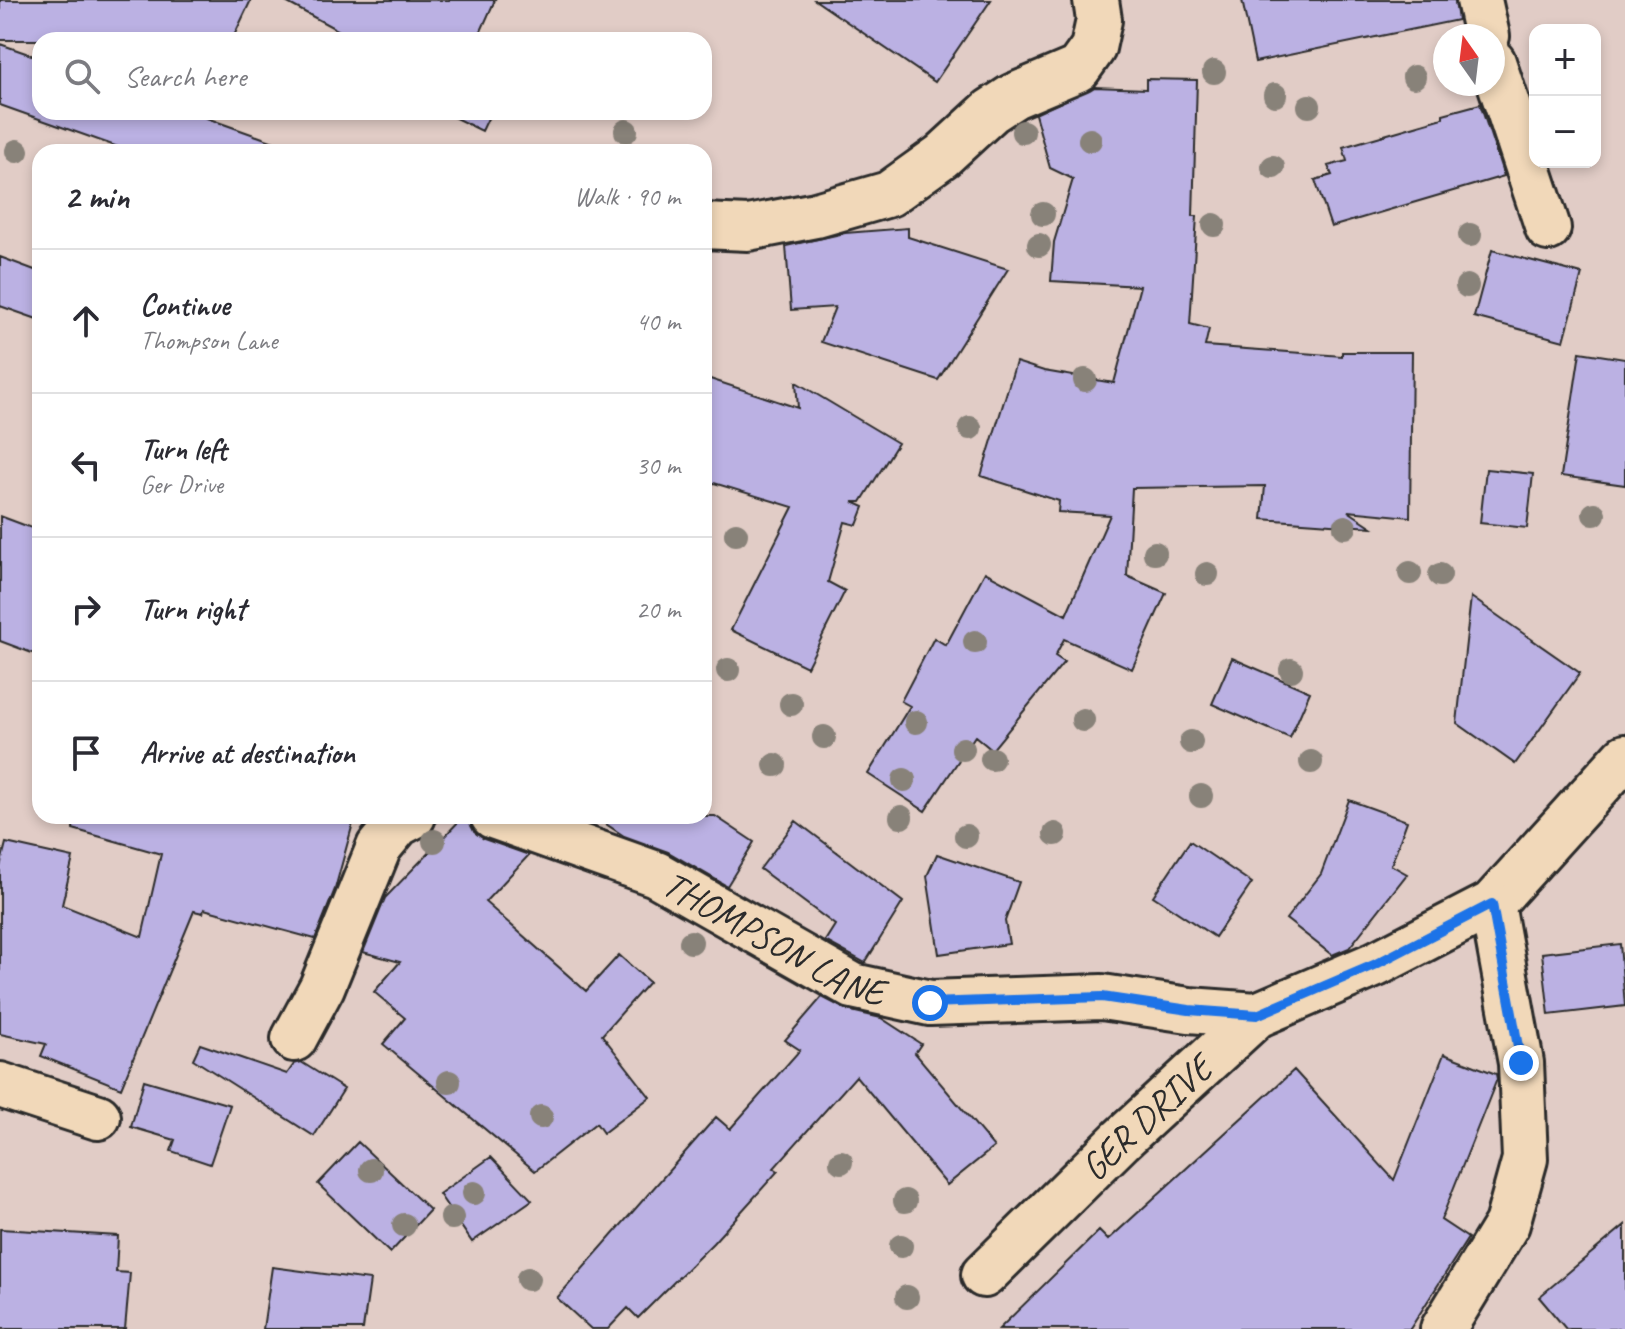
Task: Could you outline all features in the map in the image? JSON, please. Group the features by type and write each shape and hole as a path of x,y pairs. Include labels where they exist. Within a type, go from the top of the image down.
{"street":[{"path":"712,226 748,228 816,215 889,194 942,156 1014,96 1078,69 1093,48 1099,20 1096,0"},
{"path":"1479,0 1484,24"},
{"path":"1504,96 1548,228"},
{"name":"GER DRIVE","path":"984,1275 1121,1140 1257,1015 1376,964 1492,904 1625,757"},
{"path":"294,1039 322,987 379,847 398,824"},
{"name":"THOMPSON LANE","path":"515,824 656,874 853,986 930,1003 1102,997 1189,1010 1257,1015"},
{"path":"1443,1329 1507,1224 1525,1159 1521,1063 1492,904"},
{"path":"0,1085 98,1117"}],"building":[{"path":"0,0 251,0 236,32 32,32 32,40 0,40"},
{"path":"282,0 495,0 481,32 341,32"},
{"path":"815,0 991,0 935,82"},
{"path":"1242,0 1455,0 1458,20 1255,62"},
{"path":"0,44 32,55 32,116 0,105"},
{"path":"1146,79 1197,80 1193,216 1197,216 1190,324 1209,329 1205,346 1342,356 1342,352 1412,352 1410,517 1348,511 1372,527 1262,519 1265,486 1132,488 1127,576 1166,593 1132,669 1064,639 1055,656 1064,662 992,750 975,736 925,811 868,774 910,706 901,701 934,638 946,645 985,572 1066,615 1110,515 1058,512 1059,501 981,476 1016,362 1044,371 1114,383 1140,286 1051,281 1054,242 1073,179 1050,168 1035,114 1094,87 1146,89"},
{"path":"1480,104 1504,176 1331,227 1315,180 1332,175 1328,166 1347,161 1343,147"},
{"path":"42,120 212,120 279,144 110,144"},
{"path":"459,120 487,120 482,131"},
{"path":"908,228 908,237 1008,269 938,380 821,342 835,307 791,310 786,246 845,233"},
{"path":"1492,250 1582,274 1564,341 1474,317"},
{"path":"0,257 32,269 32,317 0,306"},
{"path":"1580,352 1625,359 1625,485 1561,476"},
{"path":"712,380 798,408 796,382 898,443 861,502 853,502 864,507 857,525 845,522 828,582 845,591 807,667 731,630 793,507 712,482"},
{"path":"1486,469 1533,474 1527,528 1480,523"},
{"path":"0,516 32,528 32,653 0,641"},
{"path":"1471,597 1580,673 1515,764 1457,723"},
{"path":"1232,658 1310,692 1290,738 1212,704"},
{"path":"1349,800 1407,821 1391,865 1407,874 1349,948 1332,955 1286,919 1321,874"},
{"path":"712,816 715,816 754,842 727,886 668,852 624,836 606,824 712,824"},
{"path":"796,821 903,902 865,963 825,941 835,925 760,869"},
{"path":"73,824 353,824 335,889 315,939 204,909 203,913 194,911 121,1088 41,1056 46,1044 0,1034 0,867 6,843 73,858 62,905 142,937 161,854 73,829"},
{"path":"456,824 472,824 474,832 484,839 529,855 485,902 586,991 619,955 649,982 602,1035 650,1097 603,1133 596,1123 535,1171 383,1044 405,1018 374,992 400,962 363,952 385,898"},
{"path":"1190,841 1252,883 1215,937 1153,896"},
{"path":"937,854 1019,882 1005,921 1009,944 939,954 927,876"},
{"path":"1620,944 1625,1006 1549,1015 1542,953"},
{"path":"822,997 847,1010 881,1018 921,1044 915,1053 994,1147 947,1185 856,1076 774,1168 778,1171 713,1243 638,1318 628,1308 608,1329 591,1329 557,1298 716,1117 730,1129 800,1050 785,1040"},
{"path":"200,1044 287,1074 294,1064 301,1062 344,1089 314,1136 193,1059"},
{"path":"1444,1054 1496,1074 1497,1079 1441,1220 1468,1238 1410,1329 999,1329 1099,1231 1108,1240 1294,1070 1394,1180"},
{"path":"144,1080 230,1105 210,1164 171,1151 175,1140 131,1127"},
{"path":"358,1142 430,1210 390,1253 318,1184"},
{"path":"491,1157 532,1200 472,1242 439,1194"},
{"path":"1625,1225 1625,1329 1566,1329 1539,1297"},
{"path":"0,1229 118,1236 116,1272 130,1273 125,1329 0,1329"},
{"path":"272,1267 370,1280 363,1329 263,1329"}],"route":[{"path":"930,1003 1102,997 1189,1010 1257,1015 1376,964 1492,904 1521,1063"}]}
